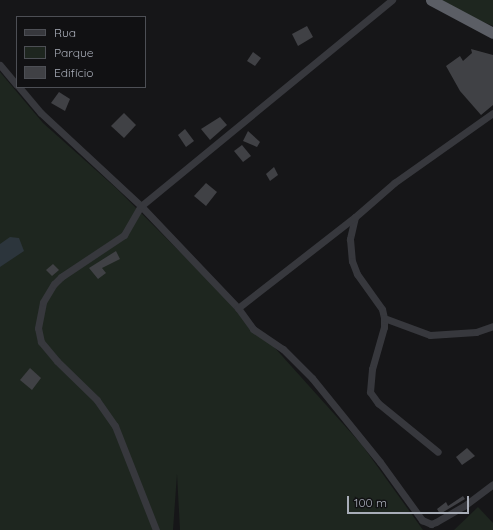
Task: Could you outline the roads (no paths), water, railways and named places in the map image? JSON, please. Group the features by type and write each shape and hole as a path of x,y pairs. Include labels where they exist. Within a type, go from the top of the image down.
{"highway":[{"path":"431,0 493,33"}],"street":[{"path":"156,530 115,426 97,400 41,342 38,328 43,302 54,284 124,234 140,206 392,0"},
{"path":"0,65 16,84"},
{"path":"20,88 41,113 140,206 238,308 253,329 287,353 312,378 380,462 422,520 431,524 436,522 464,506 493,484"},
{"path":"238,308 355,217 394,183 493,113"},
{"path":"355,217 350,239 352,261 357,274 382,310 384,318 384,328 372,369 370,387 372,397 438,452"},
{"path":"384,318 430,335 476,332 493,326"}]}
